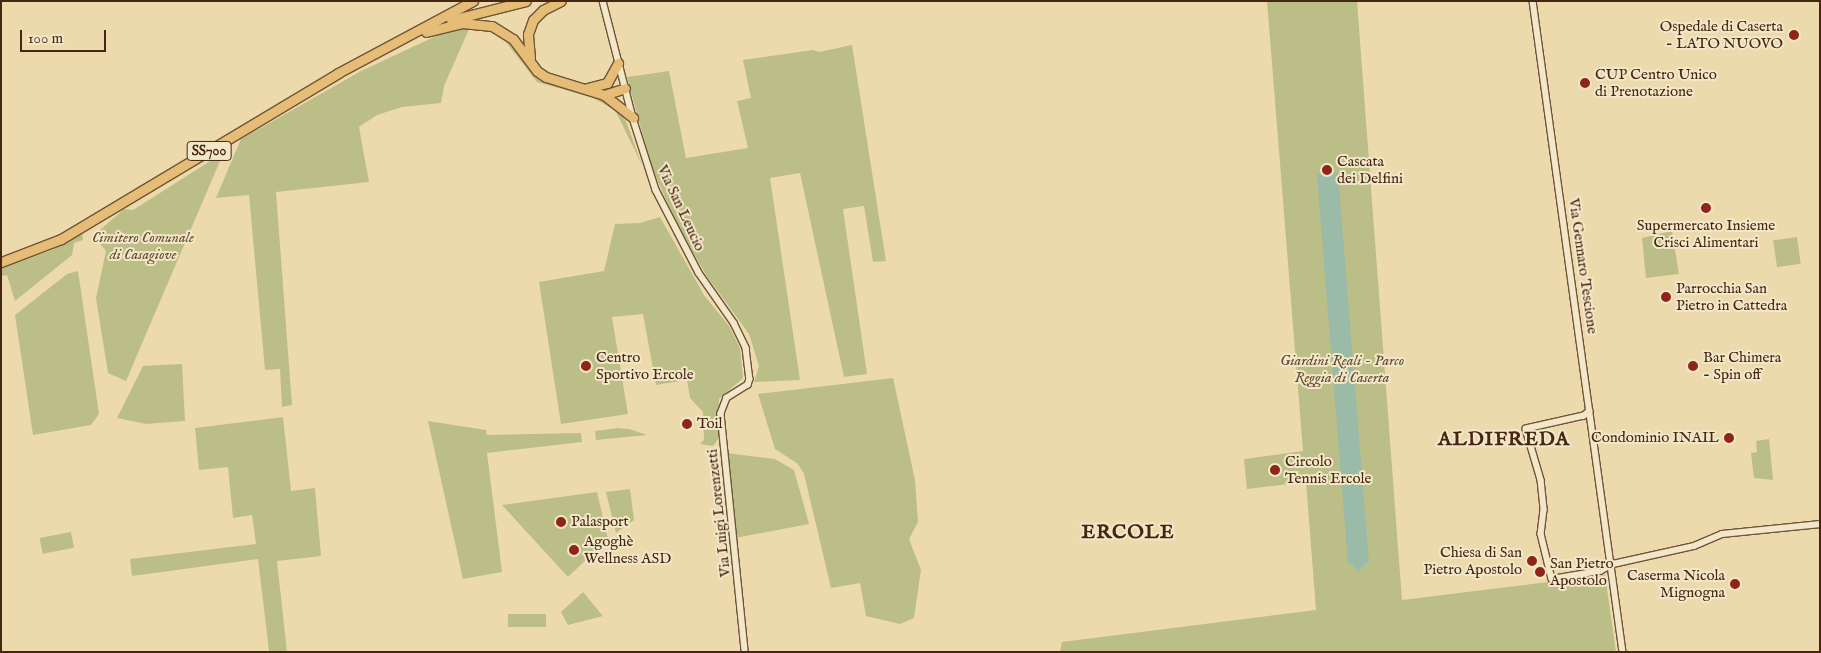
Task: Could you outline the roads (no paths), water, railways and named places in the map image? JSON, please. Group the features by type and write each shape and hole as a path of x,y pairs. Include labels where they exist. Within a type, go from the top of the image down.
{"highway":[{"name":"SS700","path":"1,262 61,239 338,73 473,1"},
{"name":"SS700","path":"413,34 460,17 526,1"},
{"path":"530,61 527,40 533,20 543,10 561,1"},
{"name":"SS700","path":"413,34 462,24 492,26 513,39 530,61 546,77 586,88 604,96 633,118"},
{"path":"606,83 618,64"},
{"name":"SS700","path":"586,88 606,83 624,88"},
{"path":"604,96 624,88"}],"street":[{"name":"Via San Leucio","path":"603,1 624,88 656,190 698,273 741,335 749,370 748,385"},
{"name":"Via Gennaro Tescione","path":"1533,1 1590,411 1609,533 1623,652"},
{"name":"Via Luigi Lorenzetti","path":"745,652 721,414 727,398 748,385"},
{"path":"1590,411 1584,416 1526,428 1541,480 1544,510 1541,534 1552,579 1600,571 1613,564 1694,546 1722,534 1803,523 1820,524"}],"place":[{"name":"Ospedale di Caserta - LATO NUOVO","path":"1794,35"},
{"name":"CUP Centro Unico di Prenotazione","path":"1585,83"},
{"name":"Cascata dei Delfini","path":"1327,170"},
{"name":"Supermercato Insieme Crisci Alimentari","path":"1706,208"},
{"name":"Parrocchia San Pietro in Cattedra","path":"1666,297"},
{"name":"Centro Sportivo Ercole","path":"586,366"},
{"name":"Bar Chimera - Spin off","path":"1693,366"},
{"name":"Toil","path":"687,424"},
{"name":"Condominio INAIL","path":"1729,438"},
{"name":"Circolo Tennis Ercole","path":"1275,470"},
{"name":"Palasport","path":"561,522"},
{"name":"Agoghè Wellness ASD","path":"574,550"},
{"name":"Chiesa di San Pietro Apostolo","path":"1532,561"},
{"name":"San Pietro Apostolo","path":"1540,572"},
{"name":"Caserma Nicola Mignogna","path":"1735,584"}],"district":[{"name":"ALDIFREDA","path":"1504,439"},
{"name":"ERCOLE","path":"1128,532"}],"park label":[{"name":"Cimitero Comunale di Casagiove","path":"143,246"},
{"name":"Giardini Reali - Parco Reggia di Caserta","path":"1342,368"}]}
